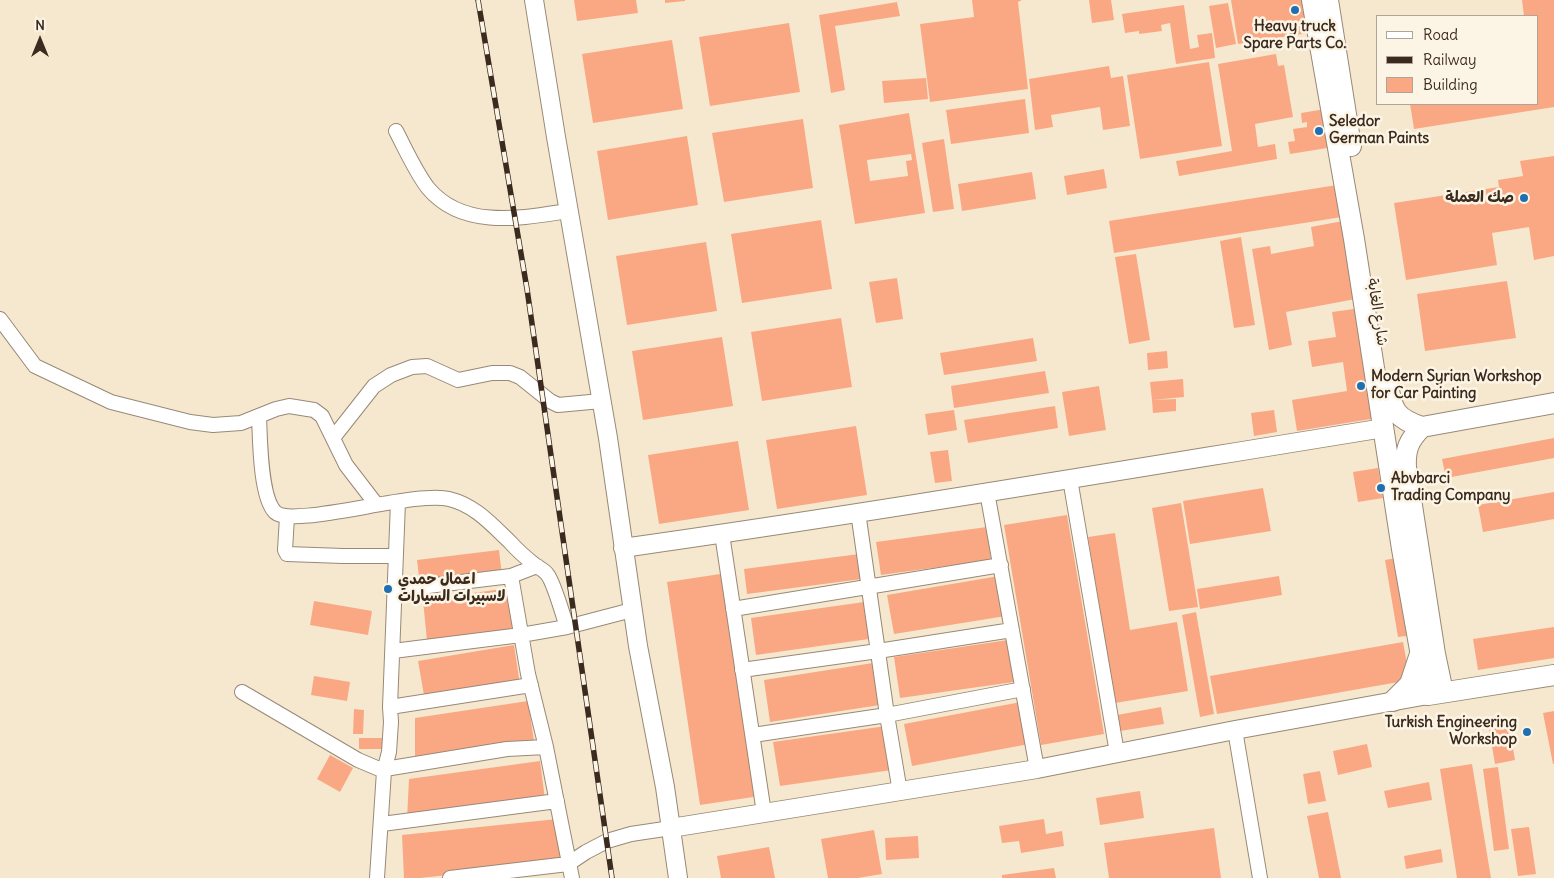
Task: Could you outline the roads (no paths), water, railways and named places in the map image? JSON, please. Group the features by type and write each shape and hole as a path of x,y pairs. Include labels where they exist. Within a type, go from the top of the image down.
{"main road":[{"name":"شارع الغابة","path":"1312,0 1354,238 1384,428 1410,547 1436,694"},
{"name":"شارع الغابة","path":"1328,0 1392,405 1397,414 1410,423 1422,428 1409,442 1406,456 1410,547 1420,652 1436,694"},
{"path":"1422,428 1554,403"},
{"path":"1393,701 1410,684 1420,652"},
{"path":"1436,694 1554,675"}],"street":[{"path":"534,0 601,401 632,610 671,828 678,878"},
{"path":"396,131 427,186 435,195 454,208 467,214 497,218 536,216 568,211"},
{"path":"0,319 35,366 111,402 190,422 213,425 241,424 276,409 289,406 314,410 322,416 346,465 376,504"},
{"path":"333,438 374,386 391,375 412,367 427,366 458,380 492,373 510,373 520,377 550,401 558,405 601,401"},
{"path":"259,416 265,490 269,504 277,514 287,517 436,497 448,498 462,503 488,521 521,553 548,575 567,628"},
{"path":"623,548 722,534 1384,428"},
{"path":"1070,479 1117,753"},
{"path":"987,492 1037,769"},
{"path":"377,878 385,770 389,752 391,722 398,502"},
{"path":"858,512 900,792"},
{"path":"287,517 285,550 287,554 396,556"},
{"path":"722,534 764,813"},
{"path":"733,609 1000,565"},
{"path":"395,590 511,576 537,566"},
{"path":"511,576 521,635 546,747 570,871"},
{"path":"393,651 567,628 632,610"},
{"path":"742,670 1012,630"},
{"path":"390,707 531,685"},
{"path":"753,735 887,715 1024,689"},
{"path":"242,692 358,760 385,770 498,750 546,747"},
{"path":"450,878 570,871 586,852 607,841 631,834 1037,769 1235,730 1436,694"},
{"path":"1235,730 1260,878"},
{"path":"382,824 557,801"}],"railway":[{"path":"478,0 527,289 612,878"}],"place":[{"name":"Heavy truck Spare Parts Co.","path":"1295,10"},
{"name":"Seledor German Paints","path":"1319,131"},
{"name":"صك العملة","path":"1524,198"},
{"name":"Modern Syrian Workshop for Car Painting","path":"1361,386"},
{"name":"Abvbarci Trading Company","path":"1381,488"},
{"name":"اعمال حمدي لاسبيرات السيارات","path":"388,589"},
{"name":"Turkish Engineering Workshop","path":"1527,732"}]}
